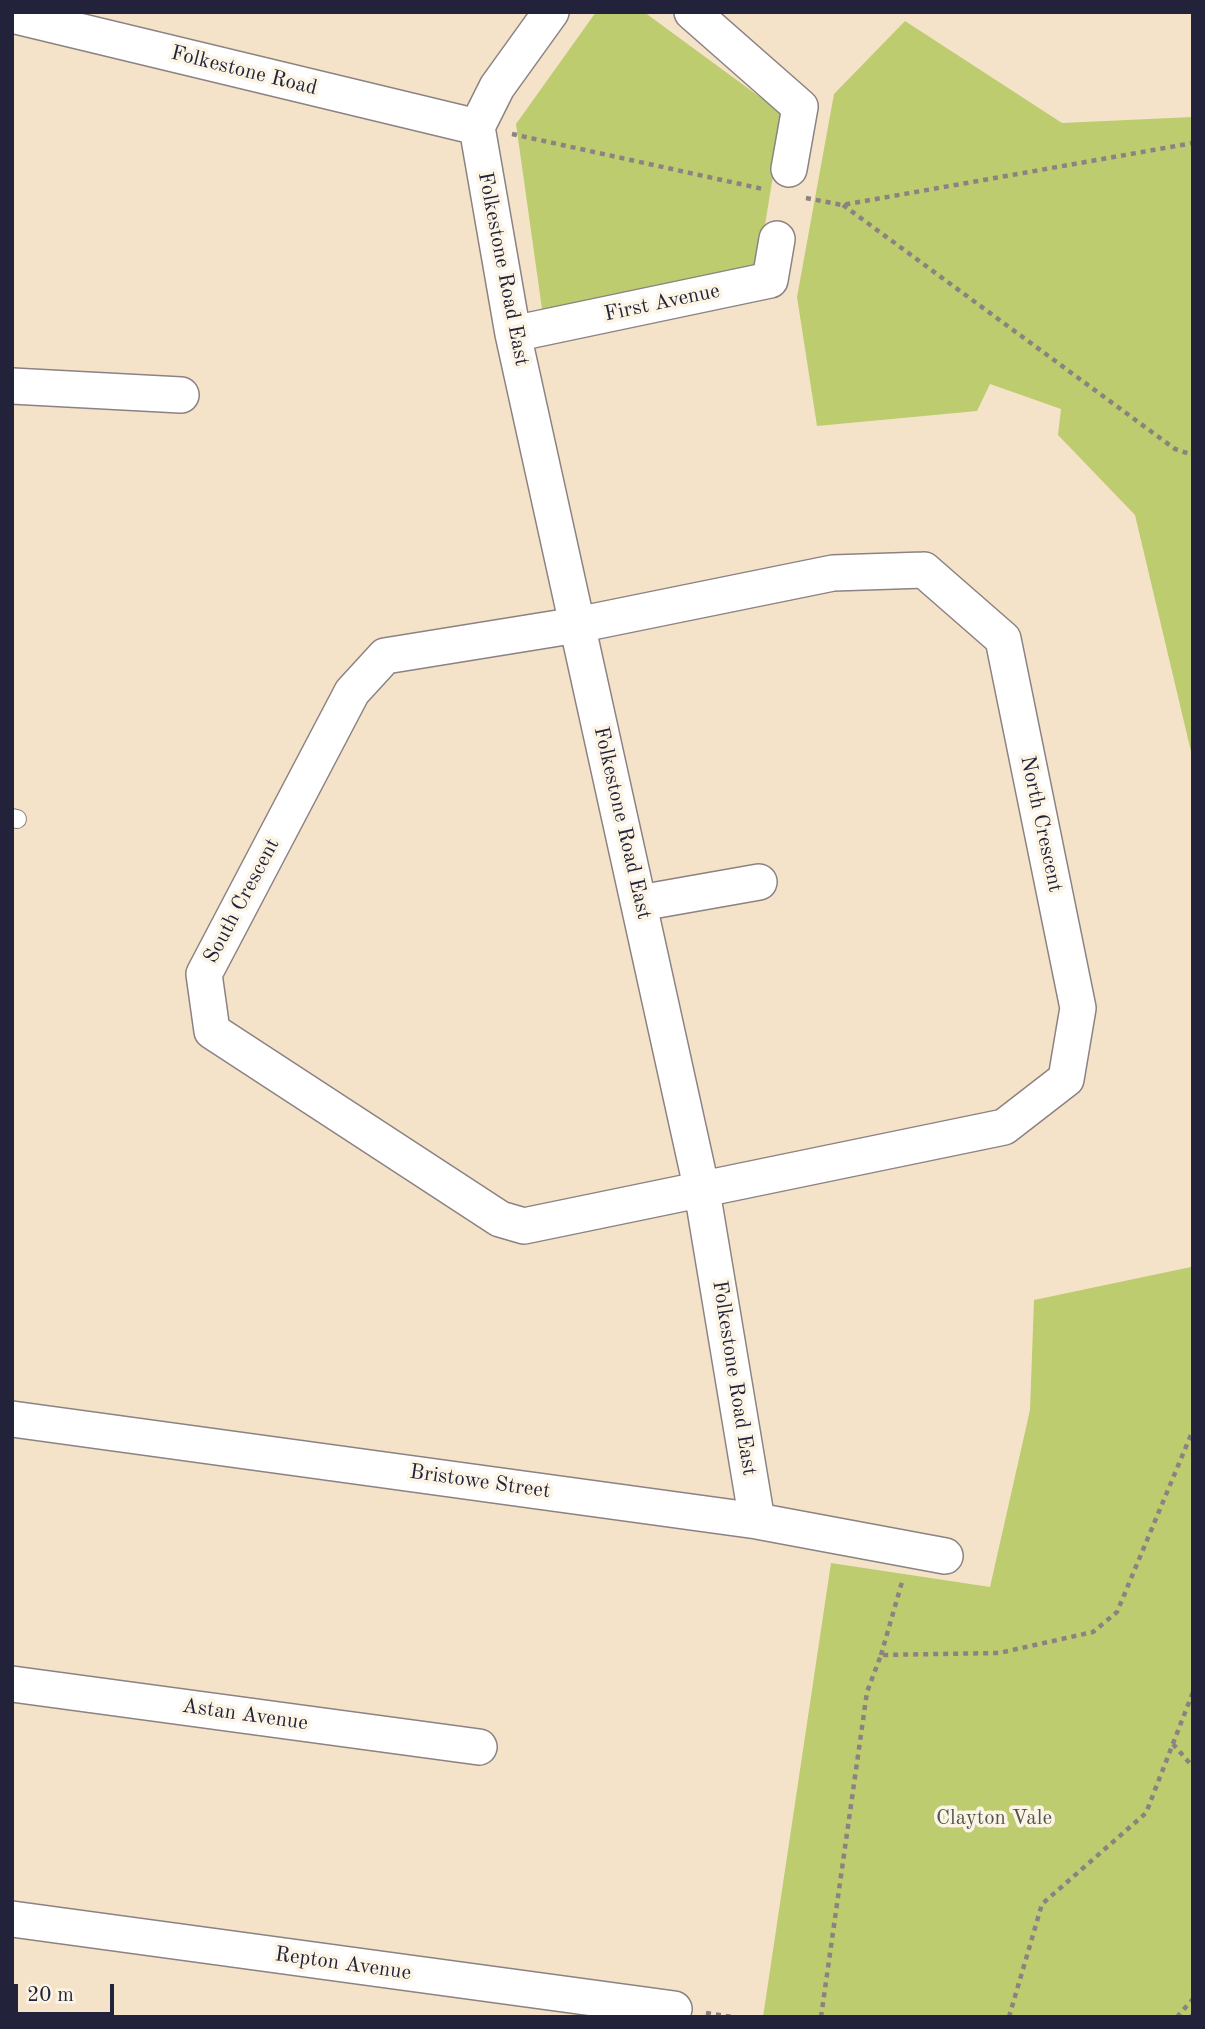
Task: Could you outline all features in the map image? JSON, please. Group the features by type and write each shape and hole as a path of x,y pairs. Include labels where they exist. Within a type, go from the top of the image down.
{"street":[{"path":"477,127 497,87 551,12"},
{"path":"692,12 800,107 786,186"},
{"name":"Folkestone Road","path":"12,15 477,127"},
{"name":"Folkestone Road East","path":"477,127 513,334 702,1191 757,1521"},
{"name":"First Avenue","path":"513,334 770,280 777,239"},
{"path":"12,386 181,395"},
{"name":"North Crescent","path":"577,625 833,573 924,570 1003,639 1079,1007 1066,1079 1004,1127 702,1191"},
{"name":"South Crescent","path":"577,625 384,656 352,692 204,974 212,1031 500,1219 524,1226 702,1191"},
{"path":"640,902 759,883"},
{"name":"Bristowe Street","path":"12,1419 757,1521 945,1556"},
{"name":"Astan Avenue","path":"12,1684 479,1747"},
{"name":"Repton Avenue","path":"12,1919 532,2004 676,2013"}],"path":[{"path":"477,127 786,186 842,205 1175,449 1193,455"},
{"path":"842,205 1193,143"},
{"path":"881,1655 999,1653 1093,1632 1117,1612 1193,1430"},
{"path":"821,2017 867,1692 881,1655 902,1581 906,1548"},
{"path":"1009,2017 1042,1904 1146,1813 1193,1692"},
{"path":"1173,1744 1193,1767"},
{"path":"1177,2017 1193,1999"}],"green space":[{"path":"596,12 644,12 783,114 758,268 542,309 516,124"},
{"path":"905,21 1062,123 1193,117 1193,760 1135,515 1058,435 1061,409 990,384 977,411 817,426 797,297 834,94"},
{"name":"Clayton Vale","path":"1193,1263 1193,2017 763,2017 831,1563 990,1587 1030,1410 1034,1300 1191,1267"}]}
